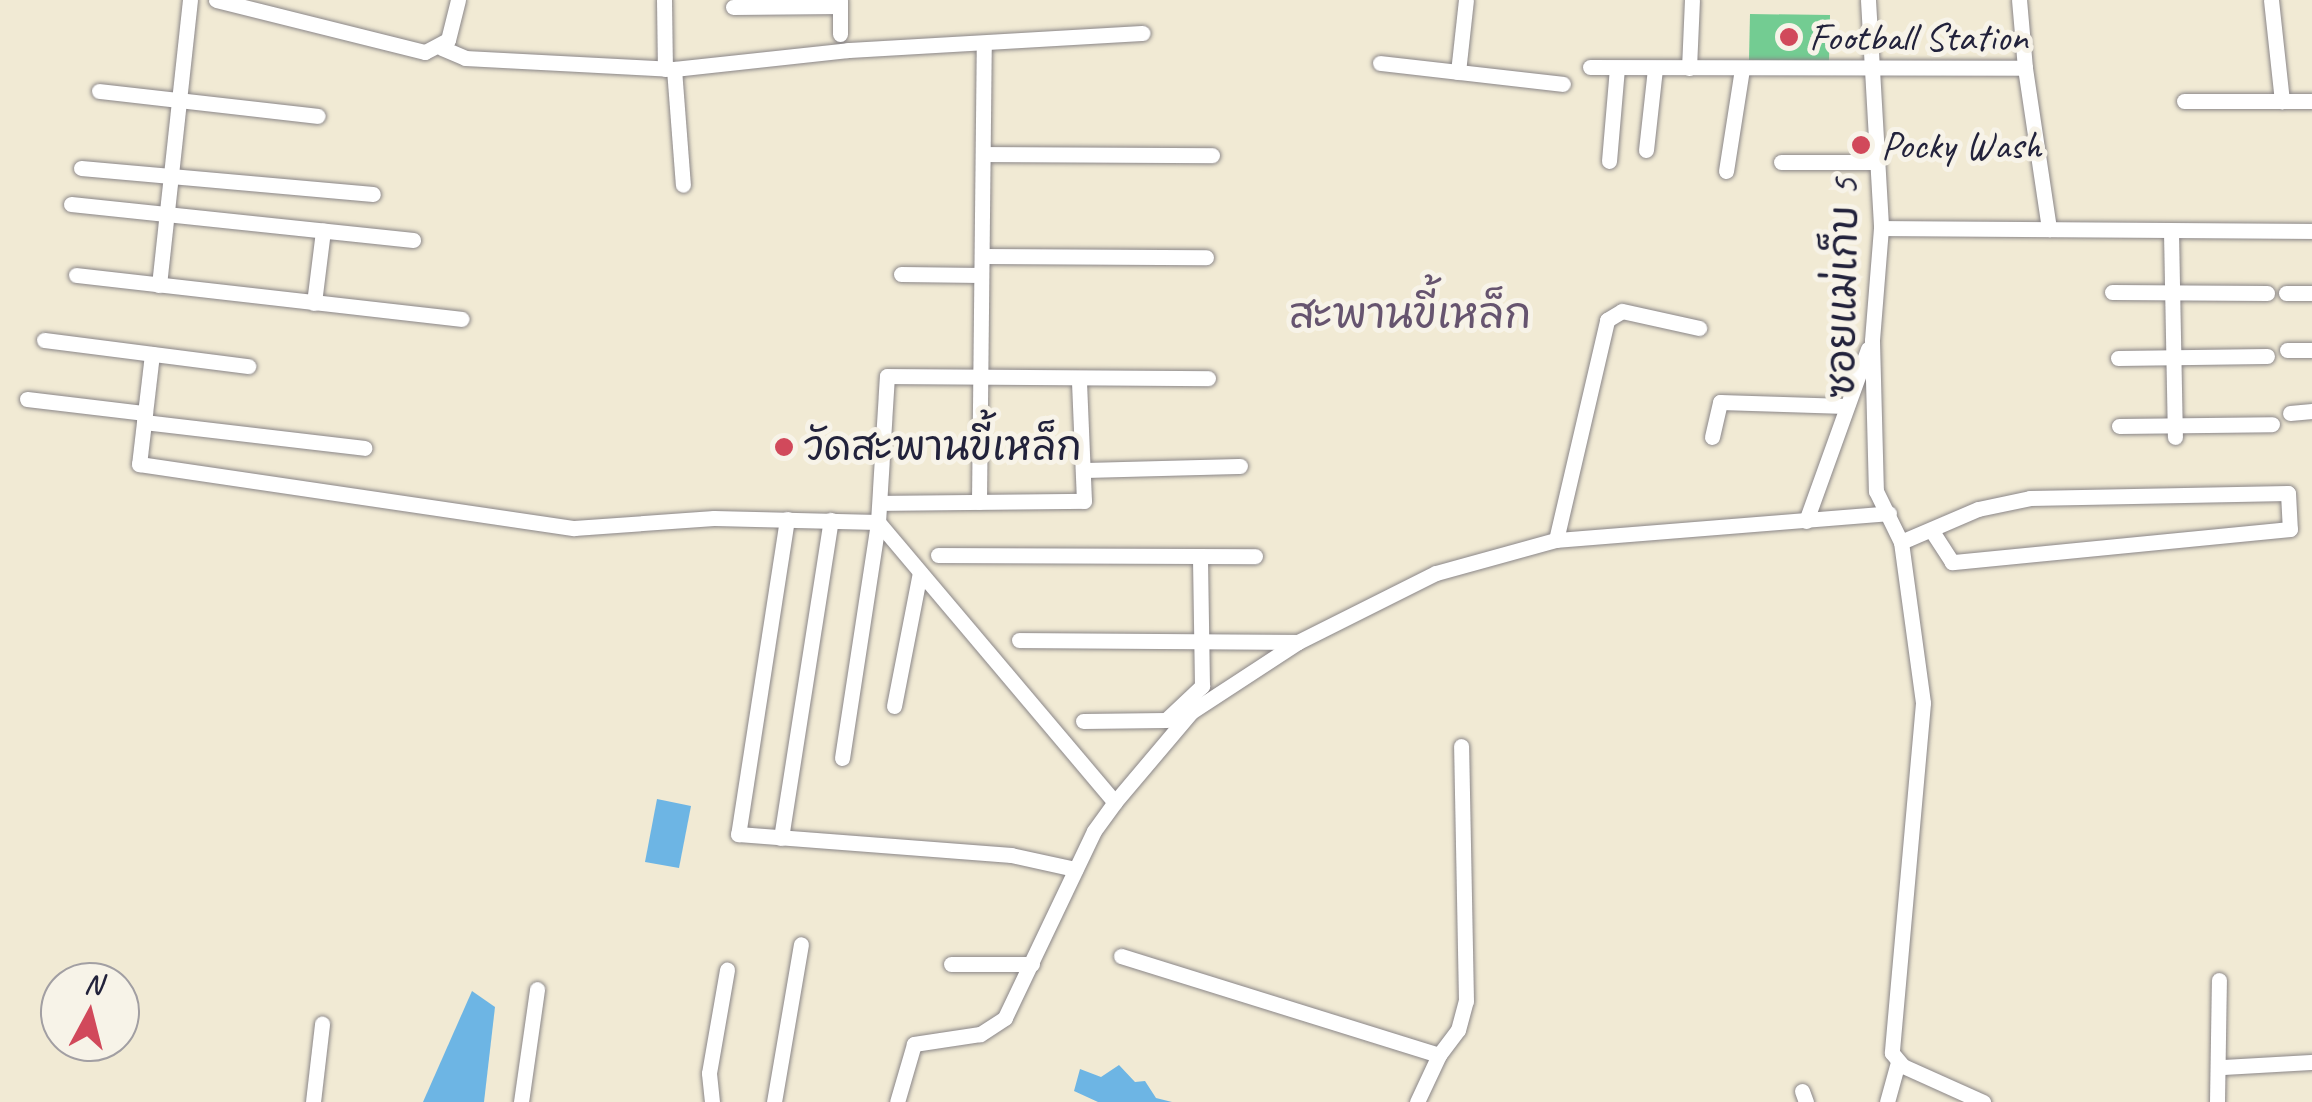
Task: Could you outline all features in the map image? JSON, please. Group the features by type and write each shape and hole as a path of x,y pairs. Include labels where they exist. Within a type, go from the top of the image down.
{"street":[{"path":"160,285 190,0"},
{"path":"216,0 244,3 405,48 442,48 465,58 670,69 848,50 1143,33"},
{"path":"442,48 458,0"},
{"path":"664,0 682,185"},
{"path":"1458,72 1466,0"},
{"path":"1688,68 1692,0"},
{"name":"ซอยแม่เก็บ 5","path":"1868,0 1881,228 1872,341 1876,492 1901,542 1923,703 1892,1033 1898,1062 1888,1102"},
{"path":"2018,0 2024,68 2049,229"},
{"path":"2271,0 2282,101"},
{"path":"733,7 840,3 840,34"},
{"path":"979,502 984,45"},
{"path":"1380,62 1563,84"},
{"path":"1590,68 2024,68"},
{"path":"1609,162 1617,68"},
{"path":"1646,150 1655,68"},
{"path":"1726,171 1742,68"},
{"path":"99,91 318,116"},
{"path":"2184,101 2312,101"},
{"path":"983,154 1212,155"},
{"path":"1781,162 1878,162"},
{"path":"82,168 373,194"},
{"path":"71,204 414,240"},
{"path":"1881,228 2312,231"},
{"path":"314,303 323,231"},
{"path":"2171,232 2175,431"},
{"path":"982,256 1206,257"},
{"path":"901,274 982,275"},
{"path":"76,276 462,320"},
{"path":"2112,292 2267,293"},
{"path":"2286,293 2312,293"},
{"path":"1556,540 1607,320 1622,311 1699,328"},
{"path":"44,340 248,366"},
{"path":"1806,520 1872,341"},
{"path":"2287,350 2312,350"},
{"path":"152,354 139,464 574,528 787,519 878,522 1115,802"},
{"path":"2118,358 2267,356"},
{"path":"842,758 878,522 887,376 1208,378"},
{"path":"880,503 1084,501 1079,380"},
{"path":"27,400 364,448"},
{"path":"1712,437 1720,402 1846,406"},
{"path":"2290,412 2312,412"},
{"path":"2119,426 2175,431 2272,424"},
{"path":"1083,470 1240,466"},
{"path":"1901,542 1978,509 2030,498 2288,493 2290,529 1952,562 1931,530"},
{"path":"897,1102 914,1044 996,1028 1032,964 1075,868 1115,802 1191,712 1298,642 1436,573 1556,540 1889,513"},
{"path":"787,519 737,832 1011,855 1075,868"},
{"path":"781,838 831,520"},
{"path":"938,555 1255,556"},
{"path":"1083,721 1166,720 1202,686 1200,556"},
{"path":"894,706 920,572"},
{"path":"1019,640 1298,642"},
{"path":"1417,1102 1439,1055 1458,1030 1466,1002 1460,746"},
{"path":"774,1102 801,944"},
{"path":"1121,956 1439,1055"},
{"path":"951,964 1032,964"},
{"path":"712,1102 709,1073 728,970"},
{"path":"2217,1102 2222,1066 2219,980"},
{"path":"521,1102 537,990"},
{"path":"313,1102 322,1024"},
{"path":"1898,1062 1984,1102"},
{"path":"2222,1066 2312,1062"}],"green space":[{"name":"Football Station","path":"1750,14 1830,15 1829,61 1749,60"}],"water":[{"path":"657,799 691,806 679,868 645,862"},
{"path":"472,991 495,1007 484,1102 423,1102"},
{"path":"1119,1065 1135,1082 1145,1081 1156,1098 1172,1102 1098,1102 1074,1091 1080,1069 1101,1077"}],"place":[{"name":"Football Station","path":"1789,37"},
{"name":"Pocky Wash","path":"1861,145"},
{"name":"วัดสะพานขี้เหล็ก","path":"784,447"}],"district":[{"name":"สะพานขี้เหล็ก","path":"1410,315"}]}
